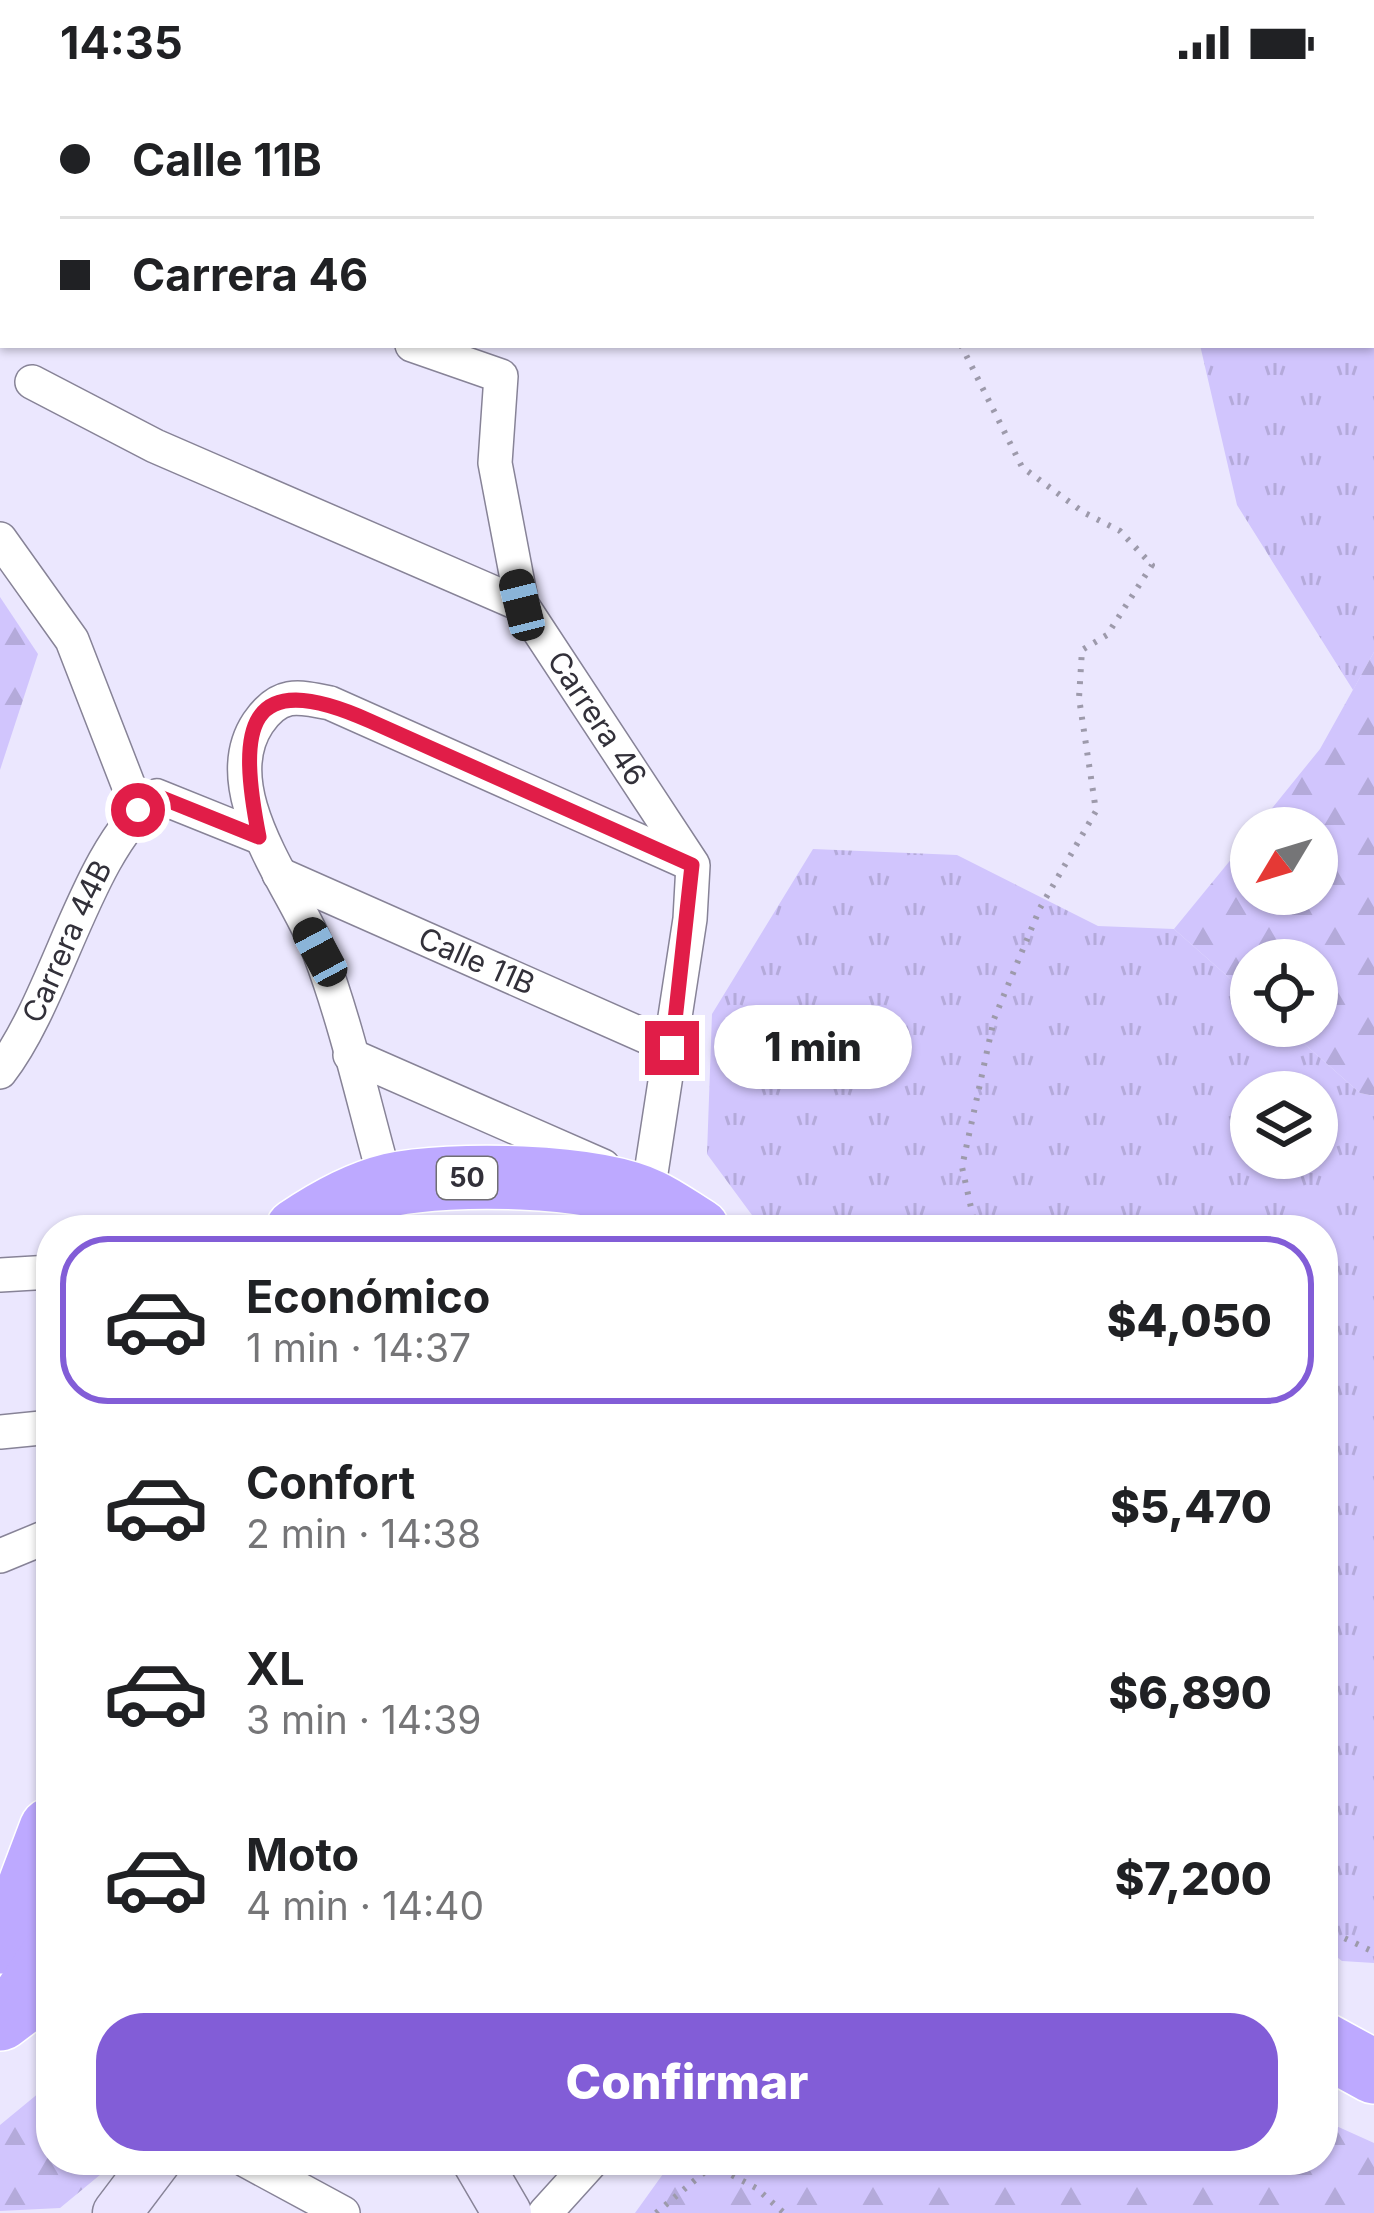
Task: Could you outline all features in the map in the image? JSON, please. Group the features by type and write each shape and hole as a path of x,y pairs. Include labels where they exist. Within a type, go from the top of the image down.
{"highway":[{"name":"50","path":"320,1215 387,1186 455,1178 523,1179 665,1205"},
{"path":"0,2019 20,2004 17,1936 36,1876"},
{"path":"1338,2006 1374,2022"},
{"path":"1338,2045 1374,2053"},
{"path":"1338,2051 1374,2072"}],"street":[{"name":"Carrera 46","path":"421,348 502,376 495,463 522,605 692,865"},
{"path":"32,382 154,446 522,605"},
{"path":"0,539 72,640 138,810 157,796 259,837"},
{"path":"350,1055 665,1205 672,1048 692,865 329,703 292,695 275,702 255,727 245,766 259,837 320,952 387,1186"},
{"name":"Carrera 44B","path":"0,1072 25,1040 111,852 138,810"},
{"name":"Calle 11B","path":"279,874 672,1048"},
{"path":"0,1275 36,1273"},
{"path":"0,1432 36,1428"},
{"path":"0,1556 36,1541"},
{"path":"117,2213 146,2175"},
{"path":"273,2175 344,2213"},
{"path":"485,2175 507,2213"},
{"path":"545,2213 579,2175"}],"path":[{"path":"962,348 1022,467 1083,512 1120,530 1152,565 1107,635 1082,650 1079,698 1096,811 1040,908 994,1019 962,1167 973,1215"},
{"path":"1338,1935 1374,1952"},
{"path":"656,2213 701,2175"},
{"path":"732,2175 756,2188 784,2213"}],"green space":[{"path":"1201,348 1374,348 1374,652 1353,690 1237,505"},
{"path":"0,597 38,654 0,770"},
{"path":"1374,652 1374,1096 1360,1093 1308,1047 1338,1047 1338,939 1230,939 1230,978 1174,929 1230,861 1230,915 1338,915 1338,807 1273,807 1320,749"},
{"path":"813,849 957,855 1098,926 1174,929 1230,978 1230,1047 1308,1047 1335,1071 1230,1071 1230,1179 1338,1179 1338,1074 1360,1093 1374,1096 1374,1963 1338,1958 1338,1215 752,1215 707,1154 712,1014"},
{"path":"36,2095 36,2175 100,2175 60,2208 0,2211 0,2125"},
{"path":"1338,2127 1374,2143 1374,2213 635,2213 662,2175 1338,2175"}],"route":[{"path":"138,810 157,796 259,837 245,766 255,727 275,702 292,695 329,703 370,721 692,865 690,920 672,1048"}]}
